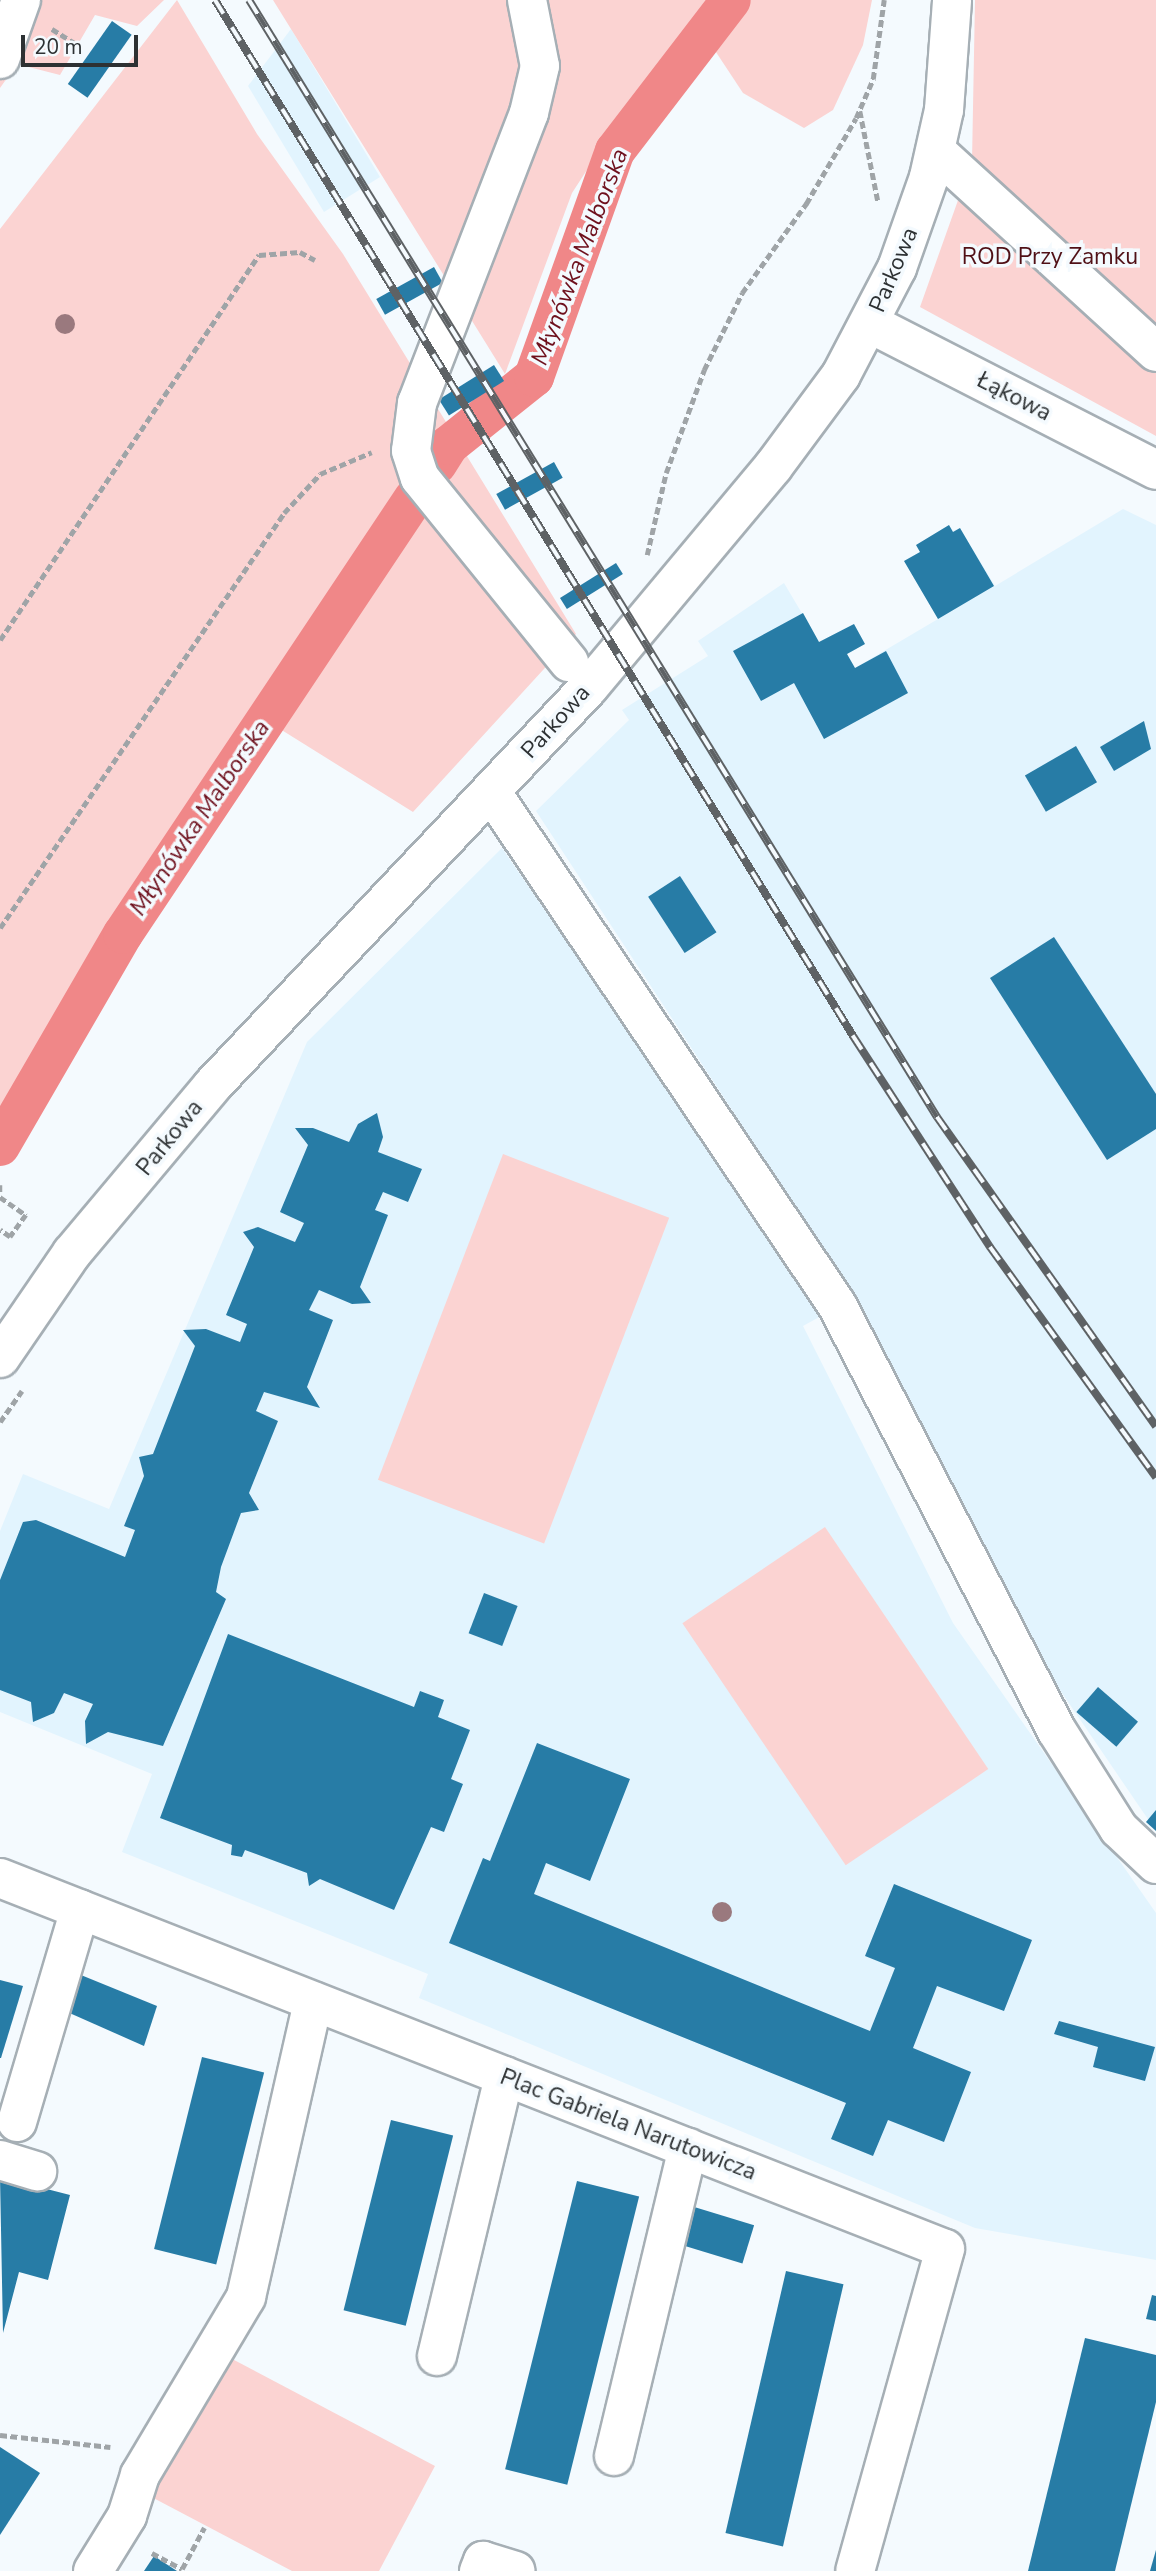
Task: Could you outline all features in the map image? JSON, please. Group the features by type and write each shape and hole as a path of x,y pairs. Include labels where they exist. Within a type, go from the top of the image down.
{"street":[{"path":"0,59 21,0"},
{"path":"527,0 540,66 529,113 417,403 411,451 420,478 569,663"},
{"name":"Parkowa","path":"0,1358 72,1253 254,1038 492,793 773,467 871,324 917,217 936,151 952,0"},
{"path":"936,151 1156,352"},
{"name":"Łąkowa","path":"871,324 1156,470"},
{"path":"492,793 837,1305 1057,1731 1119,1829 1156,1864"},
{"name":"Plac Gabriela Narutowicza","path":"0,1878 946,2249 855,2571"},
{"path":"17,2122 80,1909"},
{"path":"93,2571 127,2515 153,2452 246,2297 313,2001"},
{"path":"437,2356 503,2076"},
{"path":"614,2456 688,2148"},
{"path":"0,2160 37,2171"},
{"path":"479,2571 482,2561 516,2571"}],"path":[{"path":"860,110 879,205"},
{"path":"0,640 259,255 300,252 315,260"},
{"path":"0,928 284,513 320,474 356,455 411,451"},
{"path":"0,1230 10,1237 26,1215 1,1191"},
{"path":"0,2435 153,2452"},
{"path":"146,2561 153,2550 182,2569 204,2528"}],"shaded area":[{"path":"291,29 380,177 324,212 248,86"},
{"path":"1123,509 1156,525 1156,1831 1034,1652 888,1374 858,1302 536,811 629,720 622,710 708,656 698,641 784,583 819,642 854,624 865,644 847,654 855,668 938,619 904,561 920,552 916,545 949,525 953,531 960,528 995,586"},
{"path":"502,848 823,1315 803,1326 953,1623 1156,1913 1156,2260 975,2228 419,1998 428,1974 122,1852 152,1774 0,1712 0,1531 23,1474 109,1509 307,1042"}],"green space":[{"path":"0,0 164,0 137,26 95,15 60,75 17,64 0,88"},
{"path":"177,0 257,134 343,254 576,634 413,812 256,714 0,1123 0,229"},
{"path":"273,0 709,0 638,91 572,193 505,374"},
{"path":"741,0 872,0 863,45 833,110 804,128 743,93 708,40"},
{"name":"ROD Przy Zamku","path":"975,0 1156,0 1156,436 920,307 972,161"},
{"path":"503,1154 669,1218 544,1544 378,1480"},
{"path":"825,1527 988,1769 846,1865 682,1623"},
{"path":"217,2351 435,2466 379,2571 292,2571 142,2492"}],"building":[{"path":"112,21 132,35 87,98 68,84"},
{"path":"434,267 443,283 385,315 376,299"},
{"path":"494,365 504,381 449,416 439,399"},
{"path":"554,462 563,478 505,510 496,494"},
{"path":"949,525 953,532 960,528 994,586 938,619 904,561 920,552 916,545"},
{"path":"616,563 623,574 567,609 560,598"},
{"path":"803,613 819,642 854,624 865,644 847,654 855,668 886,651 908,693 824,739 794,683 761,701 733,651"},
{"path":"1144,721 1151,749 1114,771 1100,747"},
{"path":"1076,746 1097,782 1046,812 1025,776"},
{"path":"680,876 716,932 685,953 648,897"},
{"path":"1054,937 1156,1094 1156,1129 1107,1160 990,978"},
{"path":"377,1113 383,1137 378,1152 422,1169 408,1202 383,1192 375,1210 388,1215 360,1287 371,1303 352,1304 319,1290 309,1310 333,1320 307,1387 320,1408 264,1392 256,1411 278,1421 249,1493 259,1510 241,1513 221,1567 216,1592 226,1599 163,1746 108,1732 86,1744 85,1721 93,1704 64,1693 54,1713 33,1722 31,1702 0,1690 0,1580 23,1522 36,1520 125,1557 135,1530 124,1526 144,1476 139,1457 153,1454 195,1346 183,1330 206,1329 240,1342 247,1324 226,1315 254,1247 243,1232 258,1227 295,1242 304,1223 280,1212 308,1145 295,1128 313,1128 349,1142 358,1124"},
{"path":"484,1593 518,1606 502,1646 469,1633"},
{"path":"228,1634 414,1707 420,1691 444,1700 438,1717 470,1730 451,1779 463,1784 444,1832 431,1827 394,1910 320,1879 309,1886 307,1873 245,1850 242,1857 231,1855 232,1845 160,1818"},
{"path":"1098,1687 1138,1722 1116,1747 1076,1712"},
{"path":"537,1743 630,1779 590,1881 546,1863 534,1894 870,2031 895,1968 865,1956 894,1884 1032,1940 1004,2011 937,1986 913,2048 971,2072 944,2142 888,2120 873,2156 831,2139 846,2103 449,1943 483,1858 490,1861"},
{"path":"1156,1810 1156,1831 1146,1822"},
{"path":"76,1973 157,2006 144,2046 65,2011"},
{"path":"0,1980 23,1986 1,2058 0,2058"},
{"path":"1059,2021 1155,2047 1145,2081 1093,2067 1098,2047 1054,2034"},
{"path":"202,2057 264,2072 216,2265 154,2249"},
{"path":"391,2120 453,2135 406,2326 344,2310"},
{"path":"0,2177 70,2195 48,2280 19,2272 3,2333"},
{"path":"577,2181 639,2196 567,2485 505,2469"},
{"path":"691,2206 754,2225 742,2264 679,2244"},
{"path":"786,2271 843,2284 783,2546 725,2533"},
{"path":"1152,2295 1156,2296 1156,2321 1146,2319"},
{"path":"1085,2338 1156,2355 1156,2402 1115,2571 1028,2571"},
{"path":"0,2447 40,2473 0,2535"},
{"path":"1156,2550 1156,2571 1150,2571"},
{"path":"154,2556 177,2571 144,2571"}],"waterway":[{"name":"Młynówka Malborska","path":"437,464 449,445 534,377 615,151 731,0"},
{"name":"Młynówka Malborska","path":"0,1146 123,934 414,498"}],"railway":[{"path":"215,0 853,1036 990,1247 1156,1477"},
{"path":"249,0 937,1117 1156,1426"}]}
